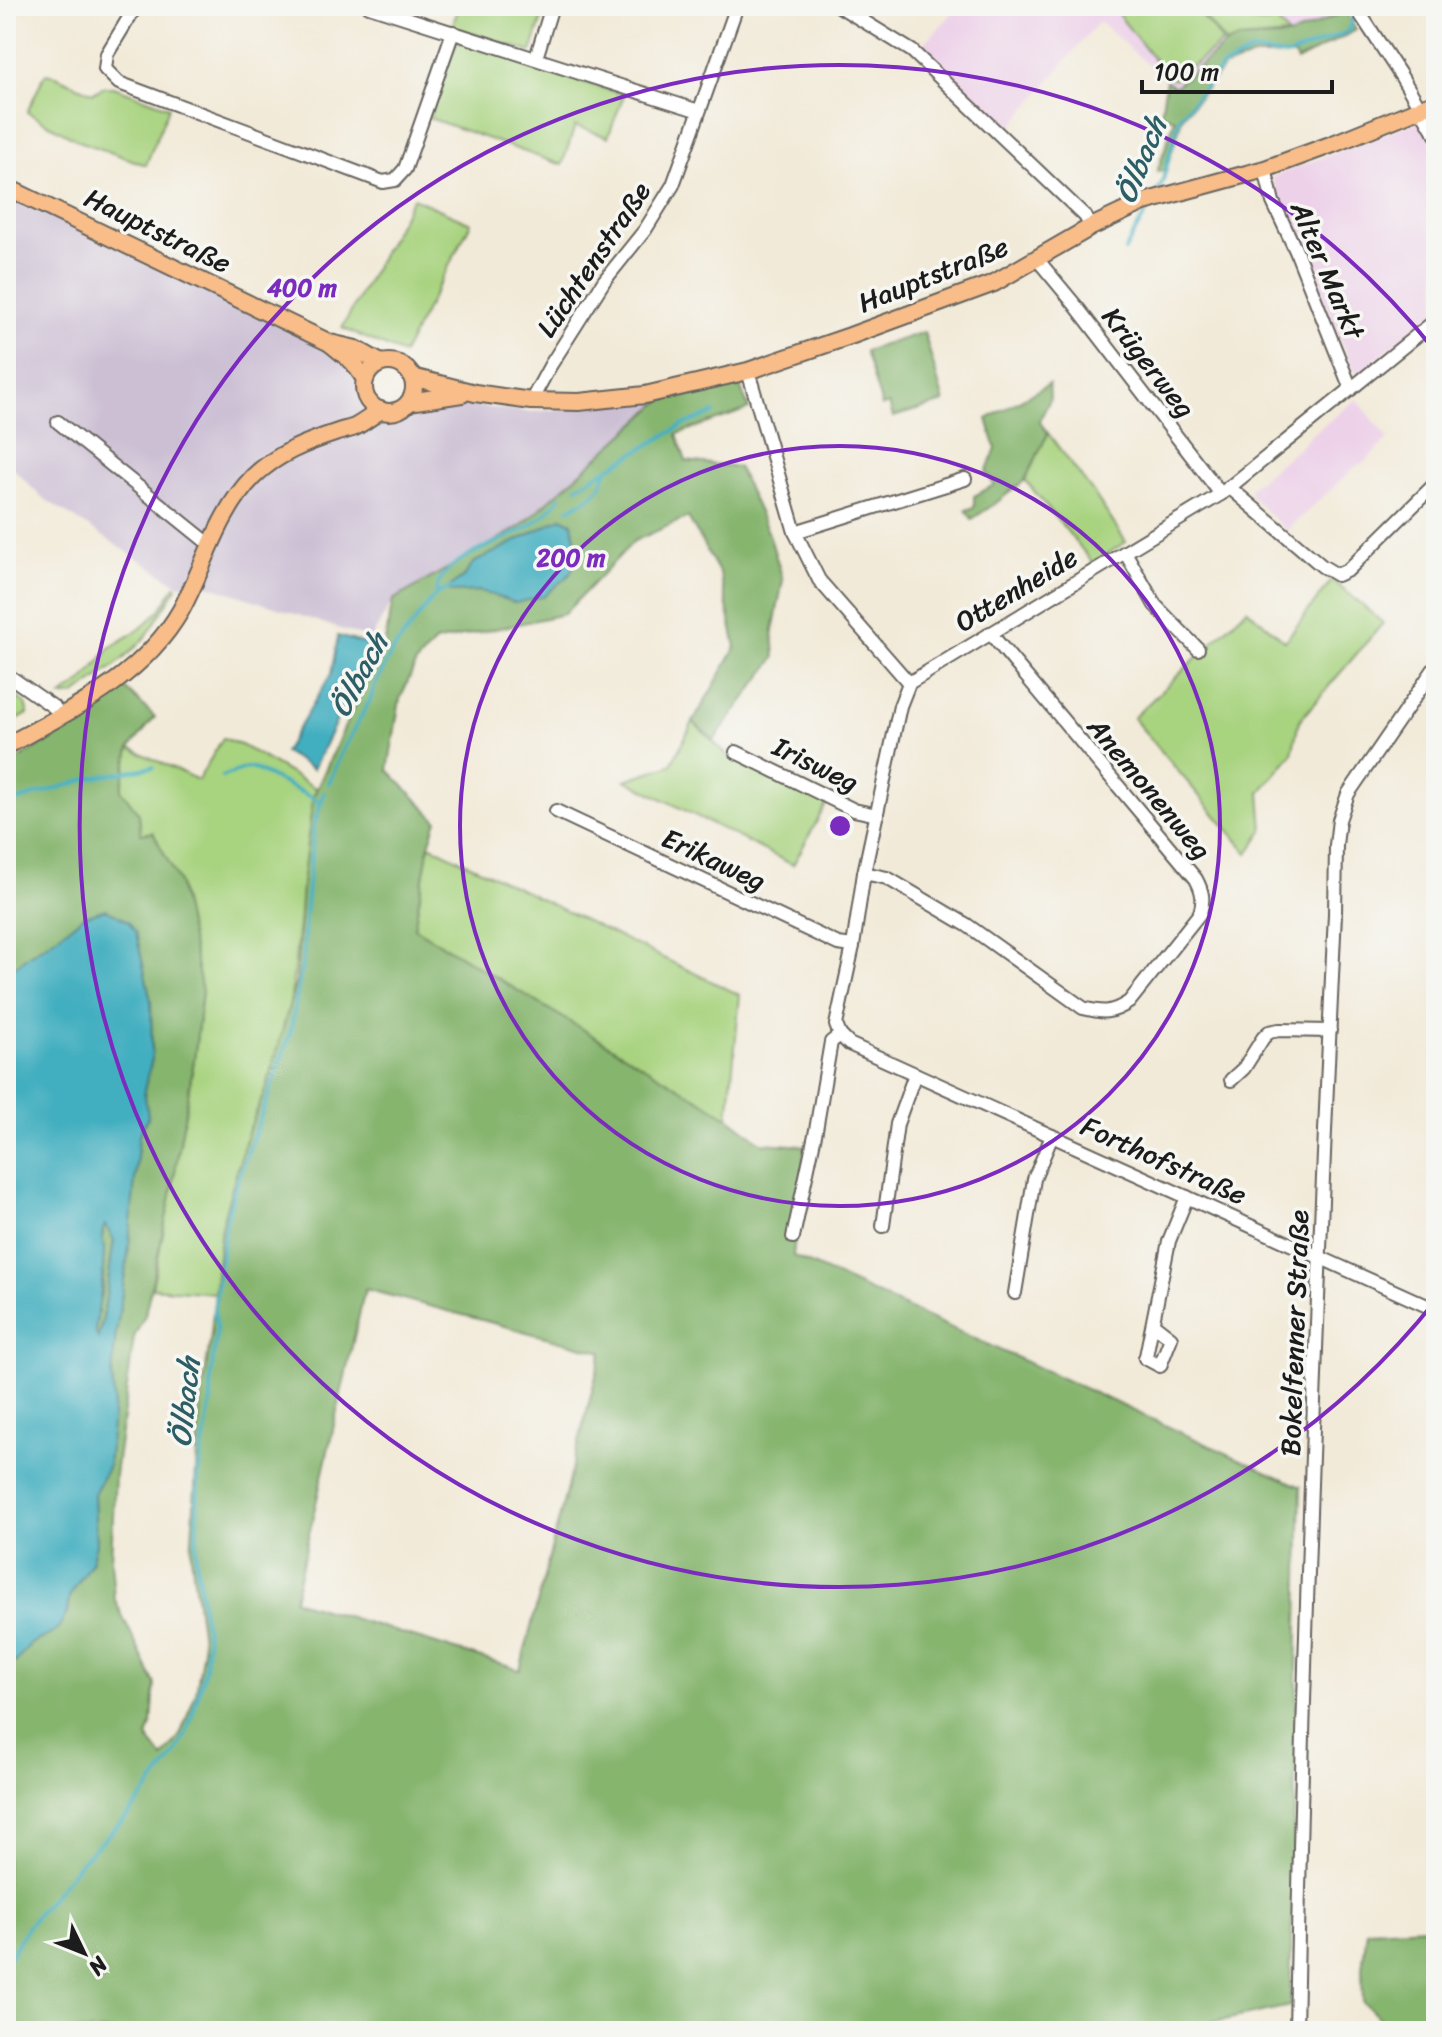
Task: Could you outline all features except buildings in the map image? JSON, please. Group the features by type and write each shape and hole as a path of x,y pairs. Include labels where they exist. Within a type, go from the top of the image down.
{"main road":[{"name":"Hauptstraße","path":"412,377 475,393 531,401 579,402 645,395 748,371 994,283 1091,227 1152,200 1265,169 1428,105"},
{"name":"Hauptstraße","path":"6,187 330,343 356,349 381,363"},
{"name":"Hauptstraße","path":"330,343 353,362 365,385"},
{"path":"340,431 356,415 365,385 369,372 381,363 394,362 405,368 412,377 414,390 409,402 396,411 381,410 370,403 365,385"},
{"name":"Hauptstraße","path":"409,402 475,393"},
{"path":"6,746 61,716 128,673 157,645 181,610 234,500 254,477 272,461 298,446 352,428 381,410"}],"street":[{"path":"136,6 107,54 105,69 119,83 383,182 395,180 405,169 453,32"},
{"path":"369,6 699,111"},
{"path":"536,58 552,6"},
{"name":"Lüchtenstraße","path":"531,401 604,281 645,230 673,185 737,6"},
{"path":"839,6 912,51 1085,216 1091,227"},
{"path":"1358,11 1428,105 1436,135"},
{"name":"Alter Markt","path":"1265,169 1273,202 1351,389"},
{"name":"Krügerweg","path":"1037,259 1225,491 1337,575 1348,570 1436,483"},
{"name":"Ottenheide","path":"909,683 1225,491 1436,320"},
{"path":"748,371 795,532 819,580 909,683 900,706 864,873 853,946 836,1025 849,1044 915,1074 897,1124 883,1226"},
{"path":"58,422 212,544"},
{"path":"795,532 965,479"},
{"path":"1125,552 1155,605 1198,649"},
{"name":"Anemonenweg","path":"864,873 887,878 967,925 1083,1008 1102,1013 1119,1009 1129,1002 1200,913 1202,890 1196,879 990,633"},
{"name":"Bokelfenner Straße","path":"1296,2031 1299,1852 1336,845 1339,820 1348,794 1436,666"},
{"path":"6,674 55,708 61,716"},
{"name":"Irisweg","path":"736,752 854,810 877,815"},
{"name":"Erikaweg","path":"556,811 838,944 853,946"},
{"path":"1231,1080 1244,1068 1269,1032 1330,1031"},
{"path":"793,1237 831,1042 840,1035"},
{"name":"Forthofstraße","path":"915,1074 1436,1309"},
{"path":"1015,1293 1034,1179 1052,1136"},
{"path":"1153,1324 1169,1241 1187,1197"}],"shaded area":[{"path":"959,6 1344,6 1346,11 1292,35 1226,44 1173,87 1099,21 1010,128 922,46"},
{"path":"1415,122 1422,123 1436,149 1436,310 1359,373 1354,371 1279,200 1272,177"},
{"path":"6,192 339,355 361,385 364,403 373,413 394,421 413,415 425,401 531,412 663,399 521,526 393,600 371,639 205,584 179,585 40,496 6,461"},
{"path":"1357,399 1388,439 1286,531 1251,496 1250,488"}],"green space":[{"path":"459,6 546,6 531,52 452,27"},
{"path":"1194,6 1223,42 1174,80 1168,77 1113,8"},
{"path":"1196,6 1241,6 1255,22 1276,20 1288,35 1239,39 1226,44"},
{"path":"1346,11 1356,30 1297,61 1294,56 1253,56 1223,68 1181,119 1166,170 1157,172 1175,119 1161,114 1166,80 1174,87 1226,44 1239,39 1292,35"},
{"path":"457,41 624,95 608,137 575,126 562,165 429,118"},
{"path":"45,74 93,93 104,87 114,87 169,107 146,165 79,141 27,112"},
{"path":"413,198 471,223 403,354 342,328"},
{"path":"924,332 944,402 893,417 889,404 882,406 865,351"},
{"path":"736,376 749,409 677,434 686,461 738,467 769,534 783,580 773,631 775,658 714,740 693,722 736,647 720,574 688,517 634,541 564,614 435,642 416,663 400,699 388,770 437,820 429,845 414,928 728,1117 762,1143 805,1146 793,1256 1301,1487 1290,2006 1173,2031 6,2031 6,1765 11,1757 6,1742 6,1665 16,1662 30,1644 51,1634 67,1613 69,1597 91,1562 96,1544 94,1494 108,1466 115,1340 128,1254 139,1135 148,1117 144,1090 152,1059 151,1001 136,933 47,944 6,974 6,766 73,726 124,687 155,717 130,748 121,790 139,814 141,834 153,832 179,882 202,991 194,1060 171,1195 145,1315 134,1337 115,1475 111,1560 114,1598 155,1684 152,1723 147,1737 163,1758 180,1735 196,1693 203,1648 191,1556 199,1417 221,1227 248,1132 267,1086 296,981 302,883 313,797 384,647 393,600 521,526 663,399","holes":["561,518 572,523 578,555 570,574 495,595 447,589 464,577 473,563","365,1289 602,1352 520,1670 294,1600"]},
{"path":"1049,384 1050,400 1039,421 1048,433 1025,480 972,519 966,510 974,507 974,496 994,485 986,472 996,449 987,419"},
{"path":"1048,433 1126,542 1093,563 1025,480"},
{"path":"1332,580 1383,623 1299,721 1292,754 1260,792 1263,831 1248,853 1133,718 1247,609 1285,641"},
{"path":"175,586 177,588 145,638 122,660 75,695 60,697 83,681 111,647 140,629 159,611"},
{"path":"6,690 25,703 28,714 6,726"},
{"path":"693,722 729,757 828,801 793,865 625,780 671,765"},
{"path":"223,738 243,746 317,789 313,797 290,1006 221,1226 214,1293 152,1288 194,1060 202,991 121,790 130,748 198,780"},
{"path":"429,845 740,995 728,1118 414,928"},
{"path":"105,1224 114,1239 98,1339 96,1318 103,1282 102,1237"},
{"path":"1436,1881 1436,2031 1389,2031 1363,2002 1362,1968 1367,1930 1428,1927"}],"water":[{"path":"561,518 572,523 578,554 570,574 544,596 516,603 480,591 453,592 446,589 464,577 473,563"},
{"path":"338,636 373,646 313,769 284,752 331,674"},
{"path":"106,909 129,922 136,933 151,1001 152,1059 144,1090 148,1117 139,1135 128,1254 115,1340 108,1466 94,1494 96,1544 91,1562 69,1597 67,1613 59,1627 30,1644 16,1662 6,1665 6,974 84,916","holes":["105,1225 114,1240 103,1318 98,1338 95,1331"]}],"waterway":[{"name":"Ölbach","path":"1157,192 1180,117 1221,68 1252,51 1287,56 1347,32 1356,14"},
{"name":"Ölbach","path":"1125,250 1149,207"},
{"name":"Ölbach","path":"569,509 594,494 607,469 683,425 714,413"},
{"name":"Ölbach","path":"577,487 605,470"},
{"name":"Ölbach","path":"436,594 439,581 459,561 528,527 546,514 560,497"},
{"name":"Ölbach","path":"329,783 391,653 436,594 450,588"},
{"path":"6,804 91,778 153,767"},
{"path":"222,777 253,768 321,802"},
{"name":"Ölbach","path":"6,1963 28,1926 80,1863 129,1814 175,1755 196,1703 205,1668 207,1641 196,1560 198,1474 211,1401 217,1329 214,1309 226,1221 290,1034 303,960 314,825 324,793"}]}
